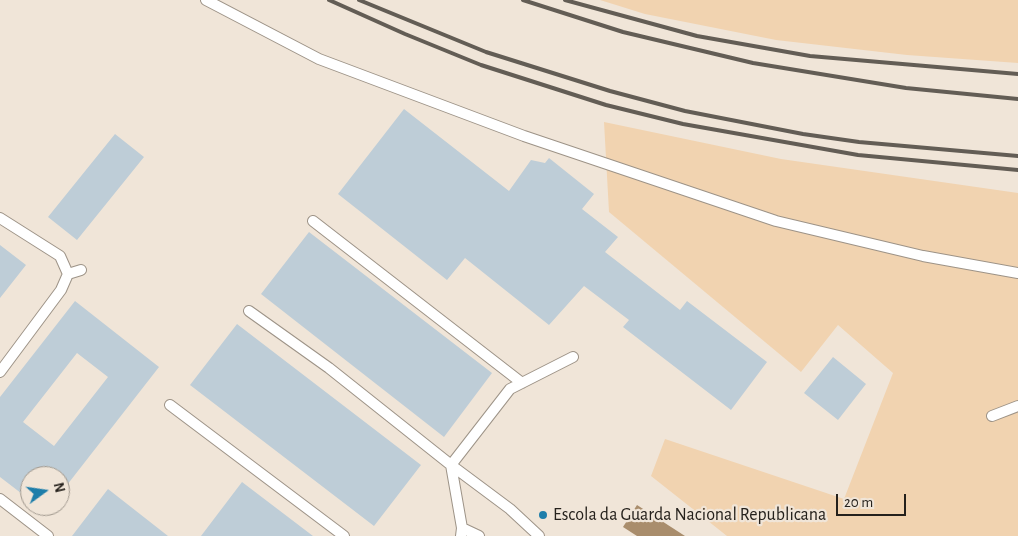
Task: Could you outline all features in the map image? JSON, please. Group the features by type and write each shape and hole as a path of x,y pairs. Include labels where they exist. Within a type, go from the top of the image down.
{"lane":[{"path":"206,0 319,59 524,136 776,221 923,256 1018,273"},
{"path":"0,218 60,256 68,274 61,290 0,372"},
{"path":"313,221 522,383"},
{"path":"68,274 81,270"},
{"path":"249,311 329,368 451,465 510,509 540,536"},
{"path":"478,536 462,532 451,465 510,389 573,357"},
{"path":"170,405 344,536"},
{"path":"992,416 1018,406"},
{"path":"0,499 48,536"}],"shaded area":[{"path":"600,0 1018,0 1018,63 907,55 776,40 645,14"},
{"path":"604,122 781,159 1018,193 1018,536 727,536 651,476 665,439 844,499 893,373 838,325 801,372 609,212"},
{"path":"637,505 685,536 637,536 623,527"}],"building":[{"path":"404,109 509,191 531,160 545,163 549,158 594,194 582,209 618,237 605,252 680,310 687,301 767,362 731,410 623,327 629,320 584,286 549,325 465,258 447,280 338,194"},
{"path":"115,134 144,157 77,240 48,217"},
{"path":"309,232 492,373 444,437 261,294"},
{"path":"0,245 26,265 0,298"},
{"path":"75,301 159,367 70,481 70,466 20,466 20,492 0,477 0,397","holes":["77,353 108,377 54,446 23,422"]},
{"path":"237,324 421,465 374,526 190,385"},
{"path":"833,357 866,384 838,420 804,393"},
{"path":"242,482 313,536 201,536"},
{"path":"108,489 168,536 72,536"}],"railway":[{"path":"329,0 481,65 606,105 683,124 858,155 1018,170"},
{"path":"359,0 486,52 610,91 685,111 803,134 859,142 1018,156"},
{"path":"523,0 623,32 753,63 906,88 1018,99"},
{"path":"565,0 697,36 810,56 1018,74"}],"place":[{"name":"Escola da Guarda Nacional Republicana","path":"543,515"}]}
